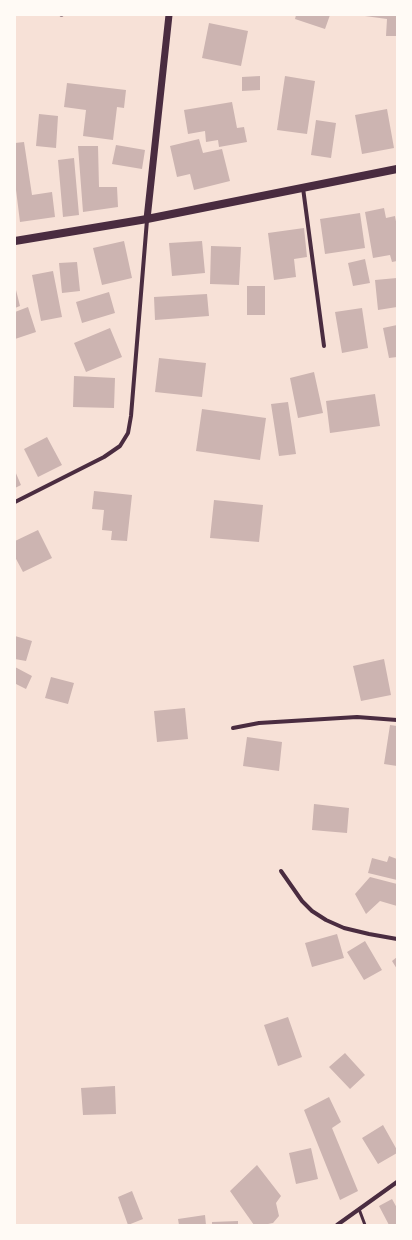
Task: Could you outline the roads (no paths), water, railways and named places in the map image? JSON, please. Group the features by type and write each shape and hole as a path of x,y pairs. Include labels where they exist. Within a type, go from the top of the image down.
{"main road":[{"path":"15,242 147,219 397,170"}],"street":[{"path":"15,502 104,456 120,446 128,433 131,416 147,219 169,15"},
{"path":"303,188 324,346"},
{"path":"233,728 259,723 357,717 397,720"},
{"path":"281,871 302,901 312,912 344,928 397,939"},
{"path":"337,1225 397,1182"}],"lane":[{"path":"359,1209 365,1225"}]}
